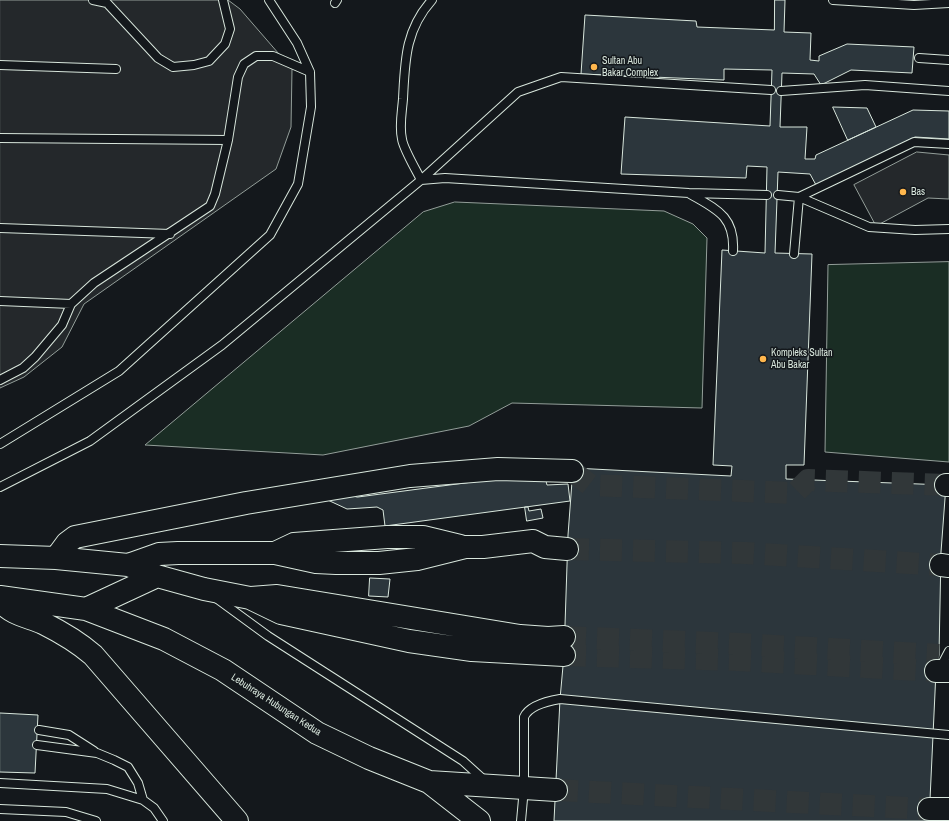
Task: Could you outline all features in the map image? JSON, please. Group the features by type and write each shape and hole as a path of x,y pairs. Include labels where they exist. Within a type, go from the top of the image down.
{"highway":[{"path":"56,558 66,543 74,537 246,502 410,476 498,469 572,471"},
{"path":"128,565 159,554 178,553 275,553 316,562 336,564 379,563 417,559 465,547 483,547 533,541 544,547 568,542"},
{"path":"0,556 56,558 128,565 157,576 204,589 250,598 281,613 409,641 472,650 564,646"},
{"path":"86,609 157,576"},
{"path":"0,598 4,606 11,611 26,616 59,632 75,641 93,655 237,821"},
{"name":"Lebuhraya Hubungan Kedua","path":"0,598 86,609 164,639 223,670 317,733 369,758 429,782 556,790"},
{"path":"429,782 479,821"}],"lane":[{"path":"94,0 107,4 158,58 173,67 209,62 225,44 230,29 223,0"},
{"path":"0,444 119,371 270,235 298,184 311,107 310,72 297,44 269,0"},
{"path":"421,180 402,140 401,129 405,58 413,27 432,0"},
{"path":"833,0 914,5 949,3"},
{"path":"0,380 23,368 35,357 62,325 71,304 94,283 170,234 210,206 215,194 228,140 238,77 244,64 256,56 273,56 310,72"},
{"path":"919,58 949,60"},
{"path":"0,65 116,69"},
{"path":"0,487 90,441 222,345 421,180 518,92 561,78 771,90"},
{"path":"781,91 865,85 949,91"},
{"path":"0,138 228,140"},
{"path":"799,197 914,142 949,144"},
{"path":"421,180 445,178 689,193 767,195"},
{"path":"689,193 714,208 728,220 734,239 733,251"},
{"path":"778,195 799,197 869,226 915,230 949,229"},
{"path":"794,254 799,197"},
{"path":"0,228 170,234"},
{"path":"0,301 71,304"},
{"path":"204,589 268,636 463,761 490,786"},
{"path":"521,821 524,788 524,717 525,714 544,702 560,699 949,735"},
{"path":"39,730 69,735 97,753 128,767 138,783 143,800"},
{"path":"36,745 97,753"},
{"path":"0,783 107,789 143,800 154,808 163,821"},
{"path":"0,809 66,812 96,821"}],"green space":[{"path":"455,202 664,211 693,224 707,238 702,408 512,403 469,426 323,455 145,445 423,212"},
{"path":"949,262 949,462 825,452 828,265"}],"shaded area":[{"path":"0,0 228,0 240,9 292,69 291,127 276,169 84,304 62,347 24,377 0,388"},
{"name":"Bas","path":"917,152 949,155 949,199 928,198 876,226 854,185"}],"building":[{"name":"Kompleks Sultan Abu Bakar","path":"775,0 785,0 784,32 811,33 810,60 819,61 819,56 847,44 914,47 912,73 851,70 821,85 814,74 782,73 780,127 807,127 805,159 815,159 816,155 913,110 949,111 949,139 915,137 816,185 810,174 778,172 775,253 812,254 804,465 786,465 786,479 946,485 941,552 939,655 936,671 929,821 554,821 560,699 564,655 568,535 573,468 731,476 732,466 713,465 722,250 765,253 767,167 747,166 746,178 621,174 625,117 770,126 772,70 724,69 724,80 581,74 585,15 696,21 697,27 774,30"},
{"path":"833,107 867,108 876,127 848,140"},
{"path":"544,473 547,485 568,484 570,501 385,526 383,510 377,507 347,509 317,495 336,492 357,497"},
{"path":"525,507 528,507 529,511 541,509 543,518 527,521"},
{"path":"370,578 390,579 388,597 369,596"},
{"path":"0,713 38,715 35,773 0,772"}],"tunnel":[{"path":"572,471 590,485 795,493 808,480 946,485"},
{"path":"567,549 746,553 941,565"},
{"path":"564,637 740,644 939,655"},
{"path":"564,655 738,660 936,671"},
{"path":"556,790 929,809"}],"place":[{"name":"Sultan Abu Bakar Complex","path":"594,67"},
{"name":"Bas","path":"903,192"},
{"name":"Kompleks Sultan Abu Bakar","path":"763,359"}]}
